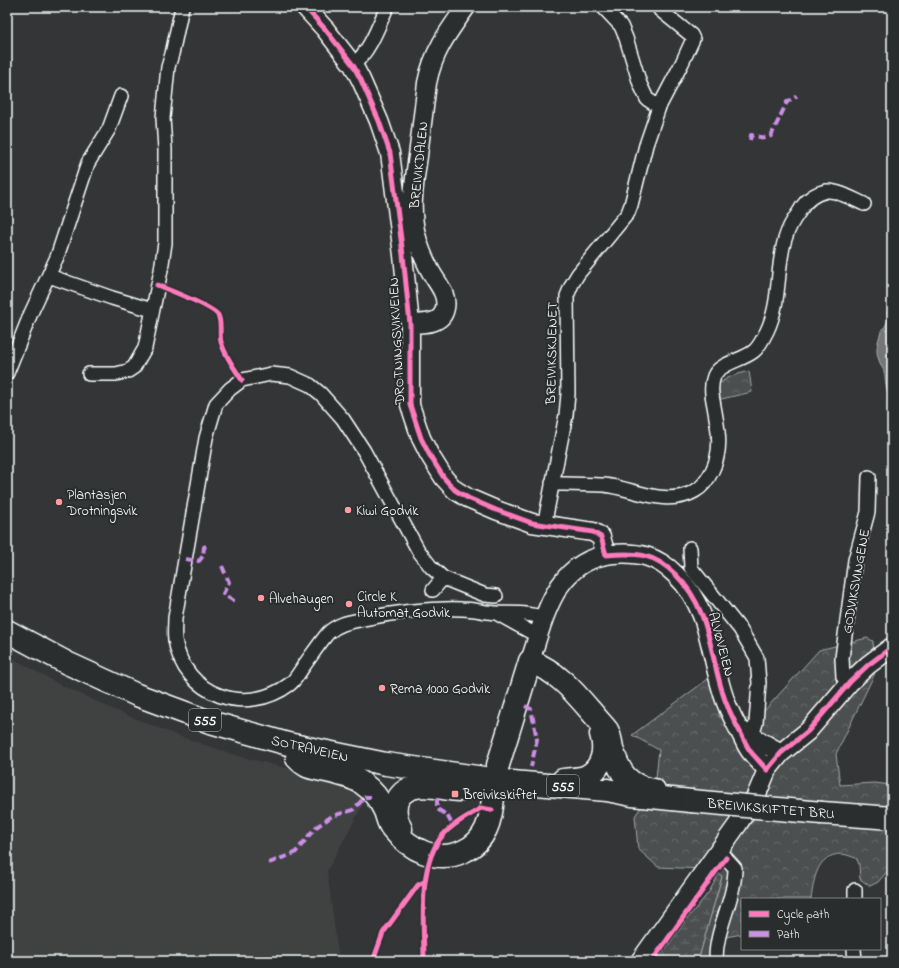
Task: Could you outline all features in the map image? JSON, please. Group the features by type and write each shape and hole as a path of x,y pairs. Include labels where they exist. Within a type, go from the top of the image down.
{"highway":[{"name":"SOTRAVEIEN","path":"7,631 67,663 137,695 188,714 250,734 288,744 352,758 490,782 608,797 645,794"},
{"name":"SOTRAVEIEN","path":"7,646 89,688 162,719 250,748 394,776 490,782"},
{"name":"555","path":"297,758 308,767 345,776 361,783 377,797 384,809 391,827 407,842 421,852 437,857 457,854 466,850 478,841 487,827 490,819 490,782 527,671 589,710 608,732 615,759 622,773 645,794"},
{"name":"555","path":"407,842 396,820 395,812 399,798 409,788 417,787 461,790 513,776 568,779 584,777 592,772 600,763 603,753 603,741 589,710"},
{"name":"BREIVIKSKIFTET BRU","path":"645,794 691,801 892,818"}],"main road":[{"name":"DROTNINGSVIKVEIEN","path":"305,7 325,28 353,65 380,121 390,153 402,240 410,324 410,405 412,414 428,454 444,478 455,490 468,498 532,523 544,526 593,532 601,537 606,555"},
{"name":"BREIVIKDALEN","path":"410,324 434,322 441,317 445,308 446,299 444,293 425,260 417,237 413,215 413,194 427,83 431,67 439,46 466,7"},
{"name":"ALVØVEIEN","path":"527,671 550,600 558,586 569,573 591,559 606,555 628,553 647,556 669,568 686,584 699,605 730,715 745,736 750,751 768,770"},
{"path":"640,961 756,796 768,770 780,753 808,731 850,682 868,665 892,647"},
{"path":"745,736 780,753"}],"street":[{"path":"89,374 116,374 128,371 134,367 145,348 161,270 164,243 164,100 168,67 182,7"},
{"path":"353,65 359,60 371,41 387,7"},
{"path":"603,7 621,26 640,84 647,99 659,107"},
{"name":"BREIVIKSKJENET","path":"544,526 563,430 568,394 567,296 578,274 628,213 646,145 659,107 693,39 691,35 660,10 659,7"},
{"path":"7,373 31,313 57,257 88,163 109,128 121,96"},
{"path":"552,483 605,485 663,498 677,498 688,495 705,483 717,461 719,448 719,432 711,385 714,374 719,368 754,351 767,329 773,311 782,250 791,225 803,205 818,193 828,191 864,204"},
{"path":"49,276 152,310"},
{"path":"496,596 485,595 443,578 431,567 418,550 364,451 343,420 321,394 310,384 290,376 271,374 245,378 230,389 216,404 206,438 176,618 175,639 179,654 188,671 199,684 213,693 228,698 245,701 257,699 281,690 292,683 334,627 391,613 420,610 463,609 494,613 525,614 544,618"},
{"name":"GODVIKSVINGENE","path":"850,682 843,677 842,658 855,560 868,512 869,477"},
{"name":"ALVØVEIEN","path":"690,548 692,568 740,628 757,658 759,683 756,723 745,736"},
{"path":"433,590 443,578"},
{"path":"494,613 538,636"},
{"path":"716,961 717,945 735,880 735,868 718,852"},
{"path":"854,950 855,961"}],"shaded area":[{"path":"892,295 892,400 890,400 877,350 882,329 888,321 887,312"},
{"path":"7,655 57,683 119,712 181,737 235,755 355,786 367,797 327,871 339,961 25,961 7,956"}],"green space":[{"path":"749,371 752,392 717,400 716,390 721,382 735,375"},
{"path":"867,638 873,641 875,673 836,754 840,785 874,783 892,785 892,817 890,826 892,866 878,882 870,886 860,879 859,864 856,858 843,854 833,855 821,864 815,877 811,898 741,898 741,934 720,938 715,961 698,961 722,876 704,869 658,867 638,849 635,816 655,786 659,750 632,735 708,679 720,680 719,717 756,720 819,650"},
{"path":"719,874 722,876 698,961 657,961 687,919 709,892"}],"marked path":[{"path":"750,140 751,135 765,138 771,136 787,102 797,96"},
{"path":"185,559 199,561 203,556 204,547 207,546 207,548"},
{"path":"222,566 229,582 223,594 234,601"},
{"path":"525,706 531,709 537,739 531,767"},
{"path":"269,863 295,853 315,828 332,816 353,810 365,797 371,797"},
{"path":"437,798 437,809 447,815 453,826"}],"cycle path":[{"path":"305,7 325,29 353,65 379,121 390,153 410,324 410,405 421,438 429,454 444,478 455,490 468,498 532,523 593,532 601,537 606,555 636,554 652,558 660,562 676,575 697,603 703,618 728,708 751,752 767,770 781,753 808,731 850,682 868,665 892,647"},
{"path":"157,285 208,307 218,315 220,321 221,342 230,362 242,380"},
{"path":"424,961 424,895 429,862 435,847 443,835 461,820 481,808 492,810"},
{"path":"652,961 726,858"},
{"path":"373,961 383,933 418,885 424,882"}],"place":[{"name":"Plantasjen Drotningsvik","path":"59,502"},
{"name":"Kiwi Godvik","path":"348,510"},
{"name":"Alvehaugen","path":"261,598"},
{"name":"Circle K Automat Godvik","path":"349,604"},
{"name":"Rema 1000 Godvik","path":"382,688"},
{"name":"Breivikskiftet","path":"455,794"}]}
